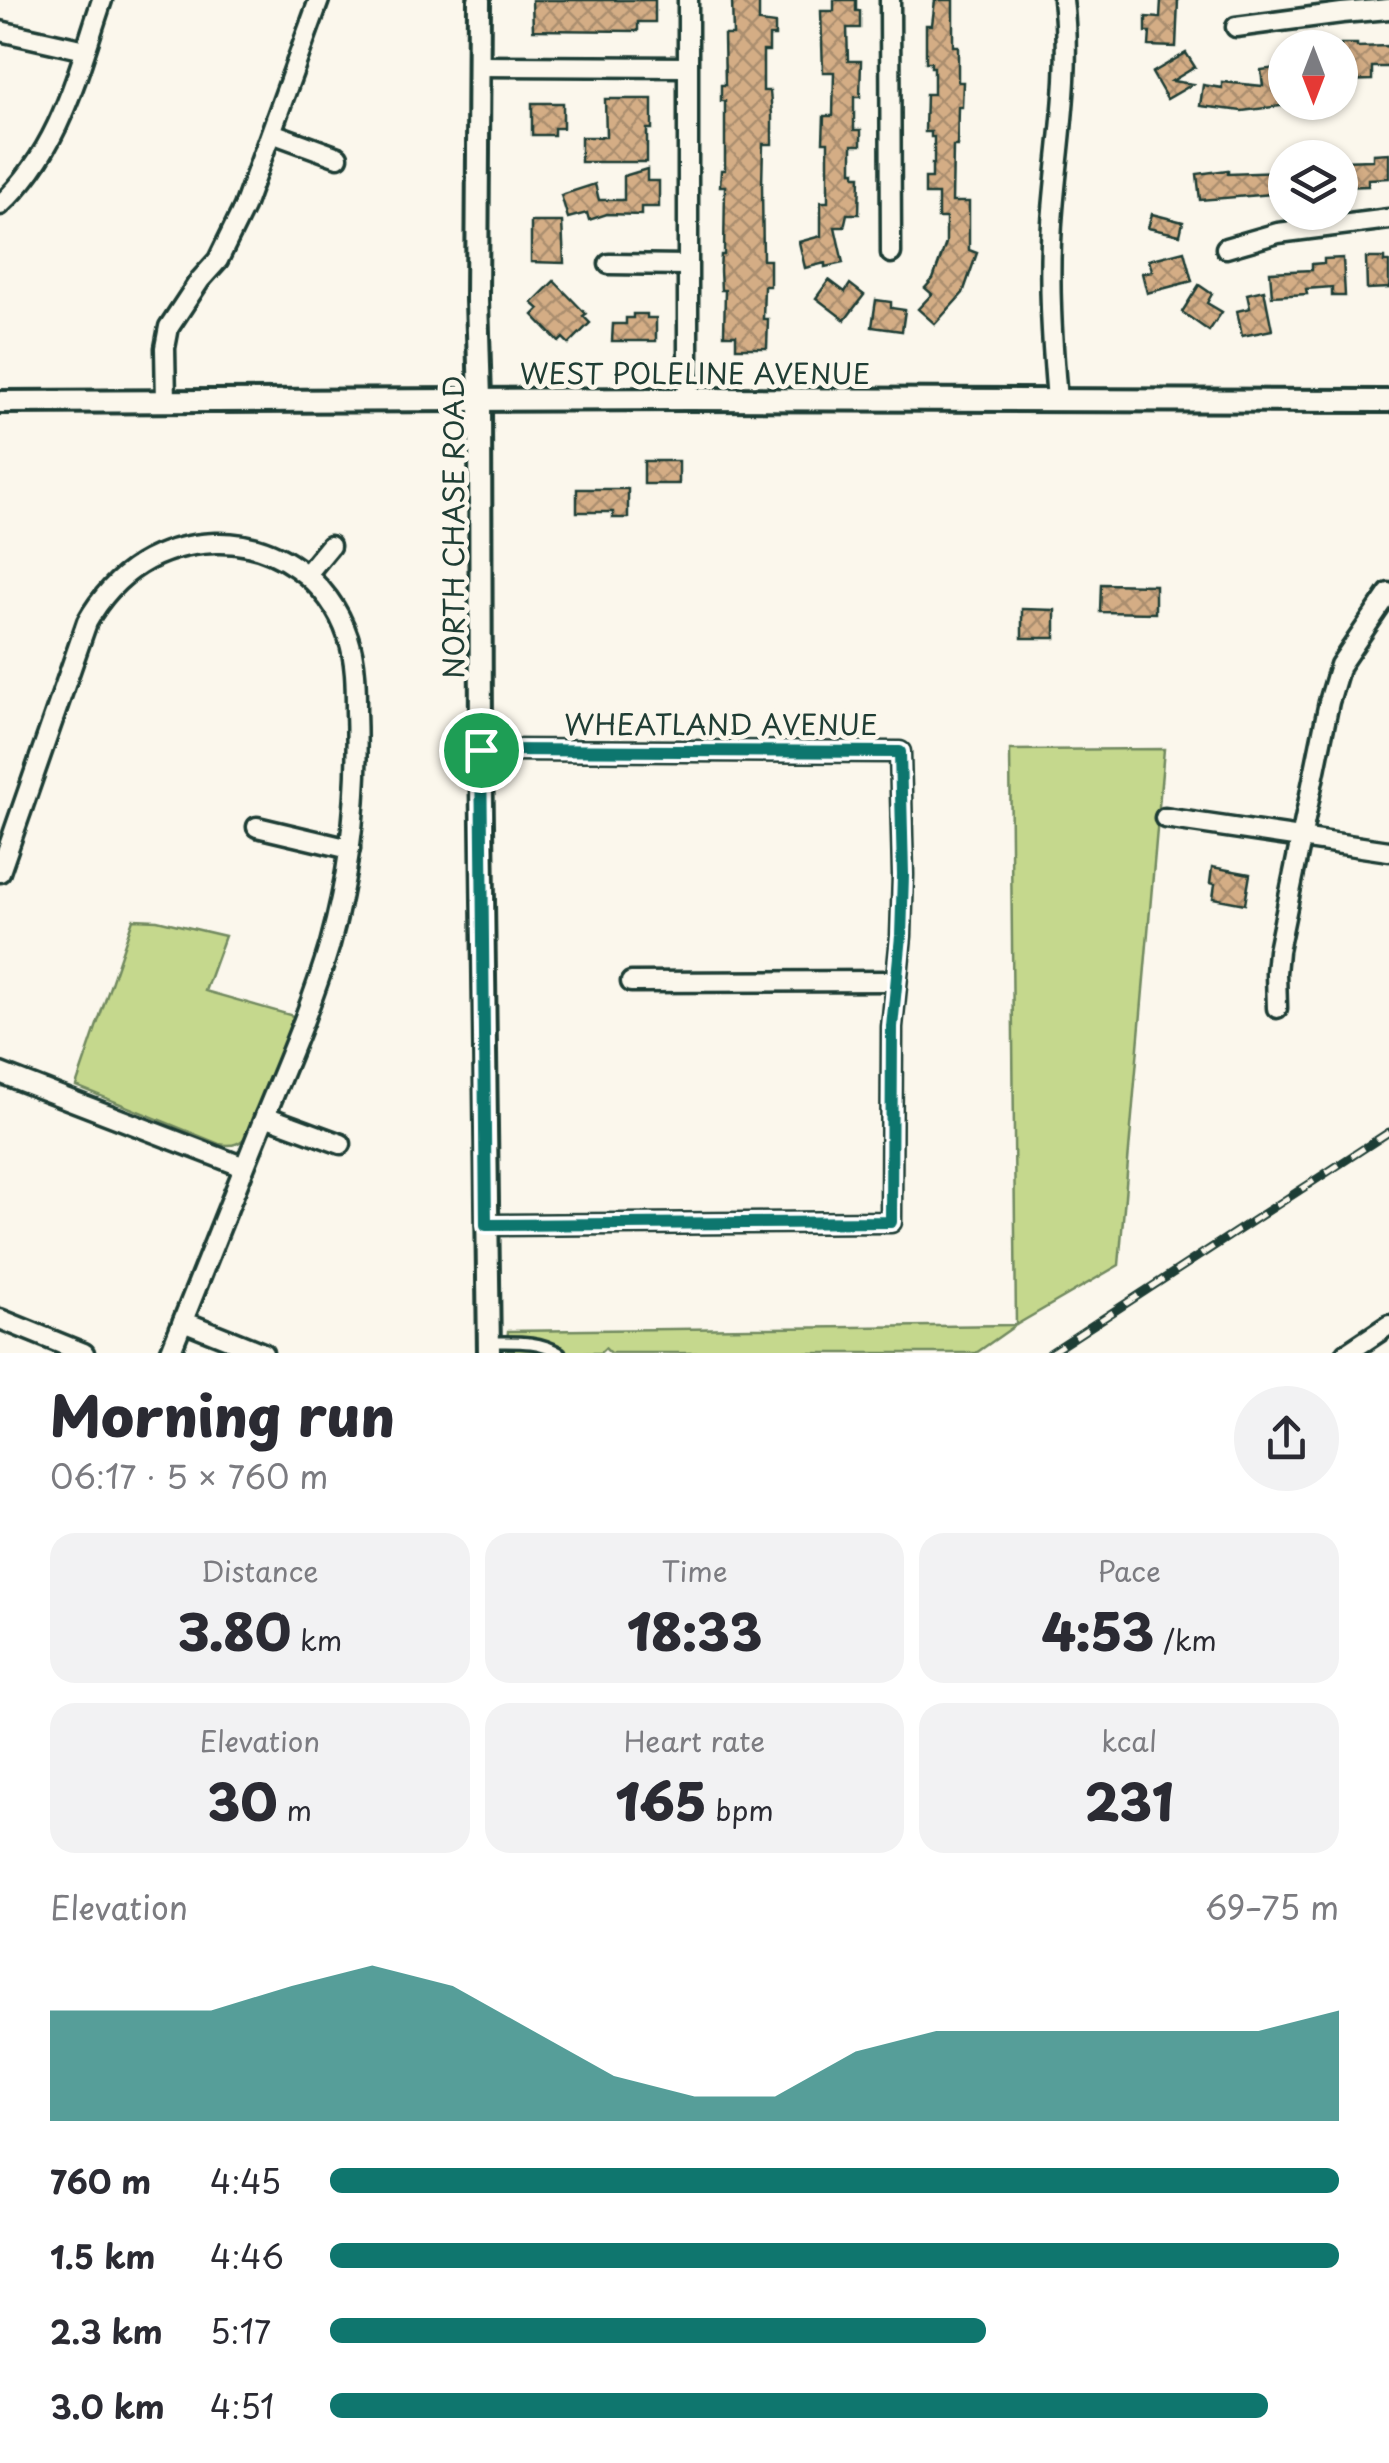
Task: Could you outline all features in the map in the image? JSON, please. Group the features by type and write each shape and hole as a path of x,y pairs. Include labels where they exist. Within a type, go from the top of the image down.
{"street":[{"path":"0,204 43,155 66,105 102,0"},
{"path":"166,402 165,348 170,327 218,260 244,207 319,0"},
{"name":"NORTH CHASE ROAD","path":"479,0 481,750 489,1348"},
{"path":"688,0 688,399"},
{"path":"890,0 891,254"},
{"path":"1057,400 1052,344 1052,225 1066,91 1063,0"},
{"path":"1236,27 1389,9"},
{"path":"0,31 85,50"},
{"path":"479,66 687,67"},
{"path":"272,133 338,157"},
{"path":"1226,248 1278,233 1389,219"},
{"path":"609,264 687,265"},
{"name":"WEST POLELINE AVENUE","path":"0,402 1389,401"},
{"path":"0,872 87,622 128,571 180,546 222,542 275,554 307,574 332,604 353,655 357,740 350,849 341,901 316,989 170,1353"},
{"path":"307,574 330,546"},
{"path":"1278,1008 1277,962 1328,702 1340,665 1389,592"},
{"name":"WHEATLAND AVENUE","path":"481,750 900,752 903,875 896,981"},
{"path":"1166,818 1389,851"},
{"path":"257,827 350,849"},
{"path":"486,1225 891,1222 891,1072 896,981 631,982"},
{"path":"0,1073 244,1167"},
{"path":"265,1116 341,1144"},
{"path":"0,1319 84,1353"},
{"path":"183,1321 263,1353"},
{"path":"1347,1353 1389,1325"}],"lane":[{"path":"489,1348 528,1342 544,1344 560,1353"}],"green space":[{"path":"1164,749 1119,1265 1016,1325 1010,750"},
{"path":"133,919 157,920 225,936 205,991 297,1017 249,1133 236,1144 219,1144 76,1086"},
{"path":"1016,1325 976,1353 610,1353 605,1348 600,1353 506,1353 508,1331"}],"building":[{"path":"532,0 655,0 655,22 638,22 638,31 533,30"},
{"path":"732,0 759,0 759,22 775,24 775,36 769,36 769,51 763,51 763,91 770,91 772,115 772,144 763,144 762,186 763,260 770,260 770,286 764,286 767,348 736,348 736,335 724,335 725,290 721,290 720,270 724,255 725,186 720,186 721,170 725,170 725,101 721,101 721,85 725,85 724,35 733,35"},
{"path":"834,0 856,0 856,11 860,11 860,28 847,28 848,61 861,61 860,97 854,97 854,130 861,130 861,145 852,145 852,171 860,176 859,214 847,214 844,227 835,227 843,263 805,268 799,242 821,236 821,202 828,202 824,116 833,116 834,72 823,72 821,11 834,11"},
{"path":"935,0 953,0 953,46 958,46 958,82 963,82 957,146 953,146 952,202 969,202 969,250 977,253 963,293 935,324 918,309 932,294 925,288 933,279 946,243 946,218 938,218 938,194 925,194 925,178 932,178 934,164 934,137 925,132 926,94 934,94 934,67 926,62 926,25 932,25"},
{"path":"1161,0 1178,0 1176,47 1149,46 1146,17 1160,18"},
{"path":"1389,46 1389,67 1372,67 1372,80 1358,80 1358,47"},
{"path":"1186,53 1195,67 1172,81 1193,84 1167,99 1152,73"},
{"path":"1268,69 1268,108 1242,111 1200,106 1203,85 1222,88 1222,82 1263,86 1261,70"},
{"path":"605,99 652,99 647,162 581,162 581,137 606,137"},
{"path":"532,103 563,103 563,128 554,128 554,135 532,135"},
{"path":"1389,153 1389,178 1368,179 1368,186 1358,186 1358,160 1373,160 1373,154"},
{"path":"647,169 647,181 659,181 659,207 641,207 641,215 607,214 589,220 587,213 568,218 561,195 595,184 599,200 624,200 624,176"},
{"path":"1228,170 1228,174 1268,173 1268,194 1200,200 1197,174"},
{"path":"1152,214 1183,222 1180,235 1148,228"},
{"path":"531,222 562,222 564,263 531,262"},
{"path":"1184,251 1192,281 1147,293 1142,273 1152,271 1149,260"},
{"path":"1343,258 1345,296 1332,296 1332,287 1306,289 1307,294 1272,296 1270,272 1312,270 1312,264 1324,263 1324,259"},
{"path":"1366,258 1384,258 1384,262 1389,262 1389,288 1367,289"},
{"path":"829,280 845,292 850,284 864,295 845,320 816,298"},
{"path":"554,281 590,323 569,344 563,338 559,342 533,315 539,309 532,303"},
{"path":"1199,285 1212,294 1207,303 1222,312 1209,331 1182,312"},
{"path":"1264,290 1272,330 1242,336 1237,311 1250,308 1247,294"},
{"path":"876,300 905,310 902,331 872,327"},
{"path":"633,314 656,318 656,341 612,341 613,324 626,324 626,318 633,318"},
{"path":"644,461 679,461 679,484 644,484"},
{"path":"577,489 628,489 628,518 613,518 613,512 577,512"},
{"path":"1101,584 1155,585 1155,613 1100,612"},
{"path":"1022,609 1055,610 1055,638 1022,638"},
{"path":"1212,867 1250,874 1245,904 1213,898"}],"railway":[{"path":"1050,1353 1389,1132"}],"route":[{"path":"481,750 900,752 903,875 892,1027 891,1222 486,1225 481,750"}]}
